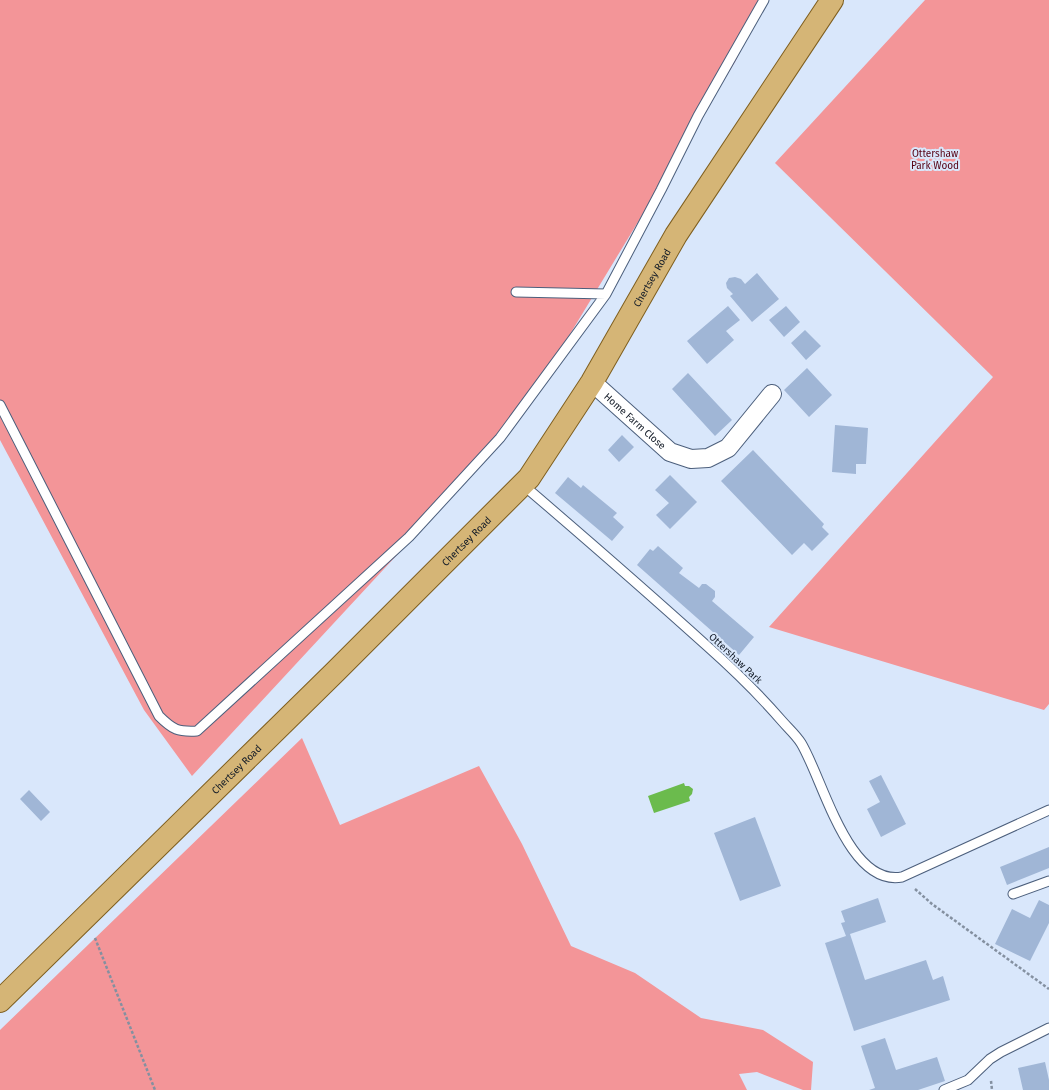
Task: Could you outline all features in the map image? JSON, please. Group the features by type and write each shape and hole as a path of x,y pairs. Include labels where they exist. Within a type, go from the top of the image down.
{"main road":[{"name":"Chertsey Road","path":"0,1001 335,672 529,478 592,382 676,235 832,0"}],"street":[{"name":"Home Farm Close","path":"592,382 670,452 691,459 708,458 728,448 772,394"}],"lane":[{"path":"0,405 159,716 172,728 182,732 197,731 409,537 500,438 606,294 698,116 764,0"},
{"path":"516,292 606,294"},
{"name":"Ottershaw Park","path":"522,484 667,610 754,689 801,743 822,789 854,852 872,870 892,879 915,872 1049,810"},
{"path":"1013,894 1049,882"},
{"path":"944,1090 968,1080 990,1059 1000,1052 1049,1028"}],"path":[{"path":"912,886 932,904 1049,989"},
{"path":"87,916 155,1090"}],"green space":[{"path":"0,0 766,0 735,62 510,433 192,776 144,710 0,440"},
{"name":"Ottershaw Park Wood","path":"925,0 1049,0 1049,704 1044,710 769,627 993,377 775,163"},
{"path":"302,738 340,825 479,766 522,844 571,946 635,973 701,1018 763,1030 813,1062 811,1090 803,1090 757,1072 739,1074 747,1090 0,1090 0,1030"}],"shaded area":[{"path":"684,783 685,786 689,786 693,789 692,794 689,797 690,801 654,813 648,796"}],"building":[{"path":"757,273 779,299 752,322 730,296 733,294 727,288 726,283 729,278 735,277 741,279 745,284"},
{"path":"728,306 740,320 726,331 734,340 707,364 687,341"},
{"path":"786,306 800,322 784,337 769,320"},
{"path":"805,330 821,346 806,360 791,343"},
{"path":"807,368 832,395 809,417 784,390"},
{"path":"688,373 732,420 715,436 672,389"},
{"path":"835,425 868,428 866,464 856,464 856,474 832,472"},
{"path":"622,435 634,447 619,462 608,450"},
{"path":"753,450 824,524 822,527 829,534 812,551 804,543 792,555 721,481"},
{"path":"670,475 697,502 670,529 656,515 669,503 655,490"},
{"path":"568,477 581,488 583,485 617,513 613,517 624,527 612,541 555,493"},
{"path":"658,546 683,568 679,573 699,588 702,584 706,584 715,591 715,597 712,601 754,637 739,655 637,565 650,549 653,551"},
{"path":"881,775 906,824 881,837 867,809 880,802 869,781"},
{"path":"29,790 50,812 41,821 20,799"},
{"path":"755,817 781,886 740,901 714,833"},
{"path":"1049,847 1049,868 1007,885 1000,867"},
{"path":"878,898 886,922 850,934 865,980 926,960 933,980 943,976 950,1000 854,1031 825,943 846,936 841,923 845,922 841,911"},
{"path":"1039,900 1049,905 1049,923 1030,961 995,944 1012,909 1030,918"},
{"path":"885,1038 896,1070 937,1057 945,1081 918,1090 869,1090 875,1088 861,1046"},
{"path":"1045,1062 1049,1080 1049,1090 1023,1090 1018,1068"}]}
